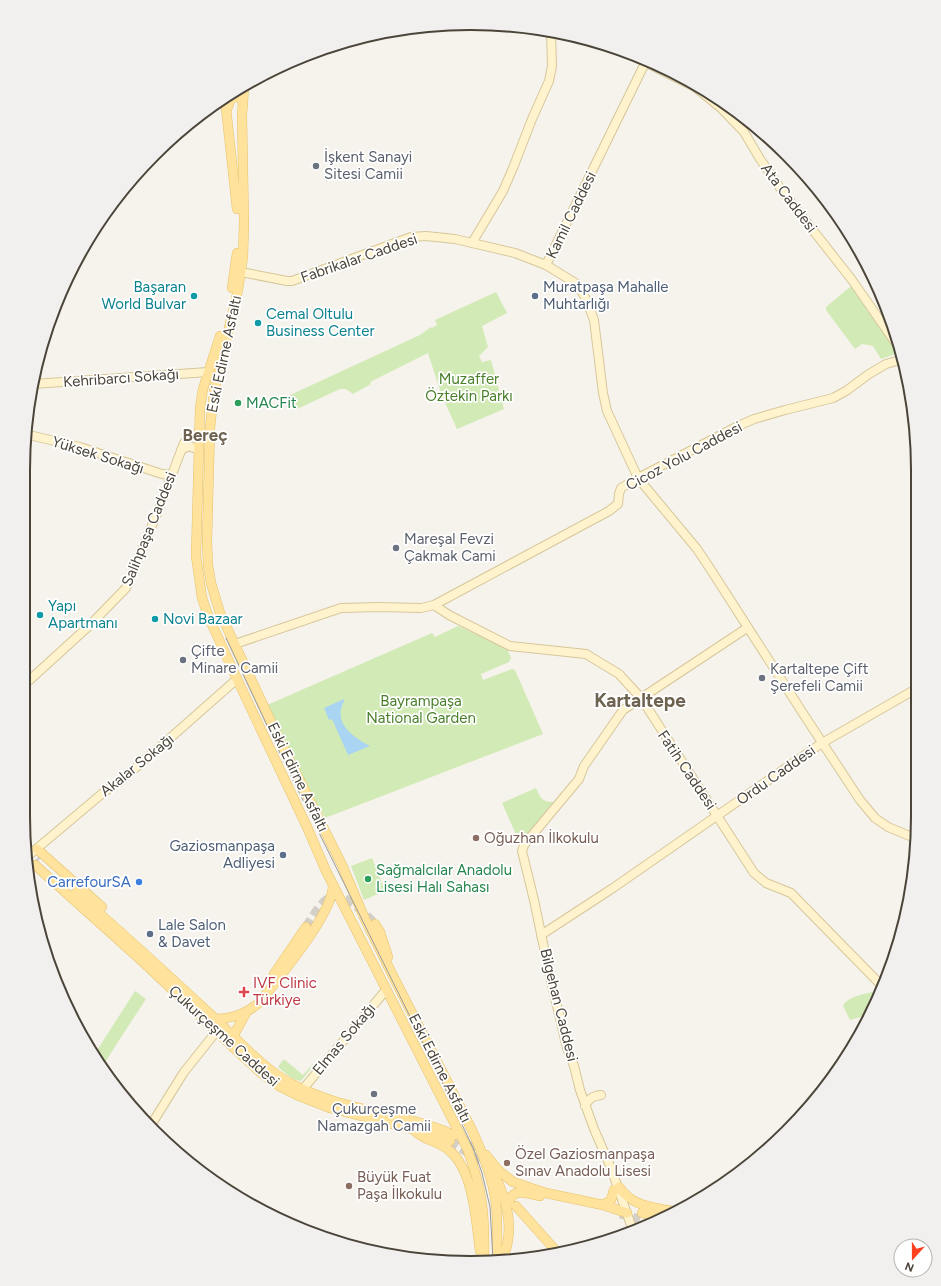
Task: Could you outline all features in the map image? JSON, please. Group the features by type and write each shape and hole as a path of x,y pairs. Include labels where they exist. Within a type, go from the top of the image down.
{"main road":[{"name":"Eski Edirne Asfaltı","path":"244,93 242,166 244,238 241,272 214,390 210,428 207,552 211,583 217,606 316,815 342,865 364,917 479,1145 494,1193 501,1255"},
{"path":"237,97 243,101"},
{"path":"226,113 230,102"},
{"name":"Eski Edirne Asfaltı","path":"225,104 236,197 238,229 237,254 228,306 201,398 196,556 200,589 209,618 333,884 459,1130 474,1165 479,1183 484,1215 483,1256"},
{"path":"199,433 210,428"},
{"path":"200,589 209,604 217,606"},
{"path":"37,849 104,908 110,914 113,924"},
{"name":"Çukurçeşme Caddesi","path":"37,862 113,924 233,1036 281,1078 303,1089 352,1106 428,1125 452,1138 330,1108 288,1092 271,1080 216,1032 37,862"},
{"path":"216,1032 216,1019 234,1017 254,1007 260,1002 312,932 329,902 333,890 333,884"},
{"path":"375,924 386,947 392,974"},
{"path":"232,1046 233,1036 247,1010 306,927"},
{"path":"412,1129 421,1137 449,1150 456,1157 463,1169 473,1199 482,1256"},
{"path":"479,1145 503,1175 525,1190 613,1213 624,1212"},
{"path":"484,1157 511,1207 553,1248"},
{"path":"603,1205 611,1200 616,1188 635,1202 667,1210"},
{"path":"503,1255 507,1246 510,1229 511,1207 509,1198 514,1193 525,1190 546,1193 603,1205 624,1212"},
{"path":"647,1219 641,1216 651,1217"}],"street":[{"path":"472,243 503,191 549,81 552,66 551,37"},
{"name":"Kamil Caddesi","path":"644,66 546,265 577,284 592,310 602,393 615,430 638,478 697,550 711,570 747,628 860,800 875,818 888,827 910,836"},
{"name":"Ata Caddesi","path":"722,109 744,132 760,159 783,192 852,280 890,334"},
{"name":"Fabrikalar Caddesi","path":"241,272 282,281 292,281 373,250 416,236 455,239 515,253 546,265"},
{"name":"Cicoz Yolu Caddesi","path":"235,644 341,608 421,608 434,605 609,511 618,504 621,488 638,478 754,419 833,398 886,364 897,361"},
{"name":"Kehribarcı Sokağı","path":"38,384 208,372"},
{"name":"Salihpaşa Caddesi","path":"30,680 90,625 126,588 153,524 184,443 199,433"},
{"name":"Yüksek Sokağı","path":"32,435 80,446 162,474 172,475"},
{"path":"181,450 189,446 199,450"},
{"name":"Fatih Caddesi","path":"434,605 449,615 510,646 586,654 620,674 641,698 754,873 766,883 791,893 878,982"},
{"path":"641,698 747,628"},
{"name":"Akalar Sokağı","path":"32,853 104,792 119,782 237,679"},
{"name":"Ordu Caddesi","path":"541,935 613,888 822,743 911,692"},
{"name":"Bilgehan Caddesi","path":"628,1227 602,1147 585,1106 567,1048 522,851 524,845 579,779 584,766 623,710 641,698"},
{"name":"Elmas Sokağı","path":"303,1089 386,990"},
{"path":"153,1121 184,1072 216,1032"},
{"path":"585,1106 588,1100 594,1096 601,1095"},
{"name":"Bilgehan Caddesi","path":"624,1212 630,1226"}],"green space":[{"path":"850,287 853,288 892,342 895,354 881,359 873,346 862,344 855,349 826,310 826,307"},
{"name":"Muzaffer Öztekin Parkı","path":"496,292 507,313 482,326 488,347 479,356 482,362 491,360 504,409 457,429 442,396 428,353 370,382 371,384 353,394 346,389 340,389 295,410 288,396 420,335 431,327 432,328 437,325 435,320"},
{"name":"Bayrampaşa National Garden","path":"458,626 507,648 511,658 509,662 481,674 483,680 512,669 515,670 543,734 325,818 302,777 267,705 432,633 435,637"},
{"path":"536,788 542,799 555,802 522,843 518,839 502,803"},
{"name":"Sağmalcılar Anadolu Lisesi Halı Sahası","path":"372,858 385,891 364,900 351,866"},
{"path":"135,991 146,999 106,1062 98,1050"},
{"path":"874,991 863,1016 850,1020 843,1006 849,999"},
{"path":"283,1060 303,1075 313,1064 313,1066 301,1081 289,1076 278,1067"}],"water":[{"path":"344,699 341,709 342,723 351,734 370,746 348,755 332,719 329,720 324,708"}],"tunnel":[{"path":"32,854 39,860"},
{"path":"306,927 317,910 331,897 338,897 352,903 375,924"},
{"path":"458,1137 473,1144 482,1153"},
{"path":"450,1141 489,1167"},
{"path":"620,1214 640,1219"}],"tram line":[{"path":"226,638 285,764 433,1063 474,1150 482,1173 490,1207 493,1255"}],"place":[{"name":"İşkent Sanayi Sitesi Camii","path":"316,166"},
{"name":"Başaran World Bulvar","path":"194,296"},
{"name":"Muratpaşa Mahalle Muhtarlığı","path":"535,296"},
{"name":"Cemal Oltulu Business Center","path":"258,323"},
{"name":"MACFit","path":"238,403"},
{"name":"Mareşal Fevzi Çakmak Cami","path":"396,548"},
{"name":"Yapı Apartmanı","path":"40,615"},
{"name":"Novi Bazaar","path":"155,619"},
{"name":"Çifte Minare Camii","path":"183,660"},
{"name":"Kartaltepe Çift Şerefeli Camii","path":"762,678"},
{"name":"Oğuzhan İlkokulu","path":"476,838"},
{"name":"Gaziosmanpaşa Adliyesi","path":"283,855"},
{"name":"Sağmalcılar Anadolu Lisesi Halı Sahası","path":"368,879"},
{"name":"CarrefourSA","path":"139,882"},
{"name":"Lale Salon & Davet","path":"150,934"},
{"name":"IVF Clinic Türkiye","path":"244,992"},
{"name":"Çukurçeşme Namazgah Camii","path":"374,1094"},
{"name":"Özel Gaziosmanpaşa Sınav Anadolu Lisesi","path":"507,1163"},
{"name":"Büyük Fuat Paşa İlkokulu","path":"349,1186"}],"district":[{"name":"Bereç","path":"205,435"},
{"name":"Kartaltepe","path":"640,700"}]}
